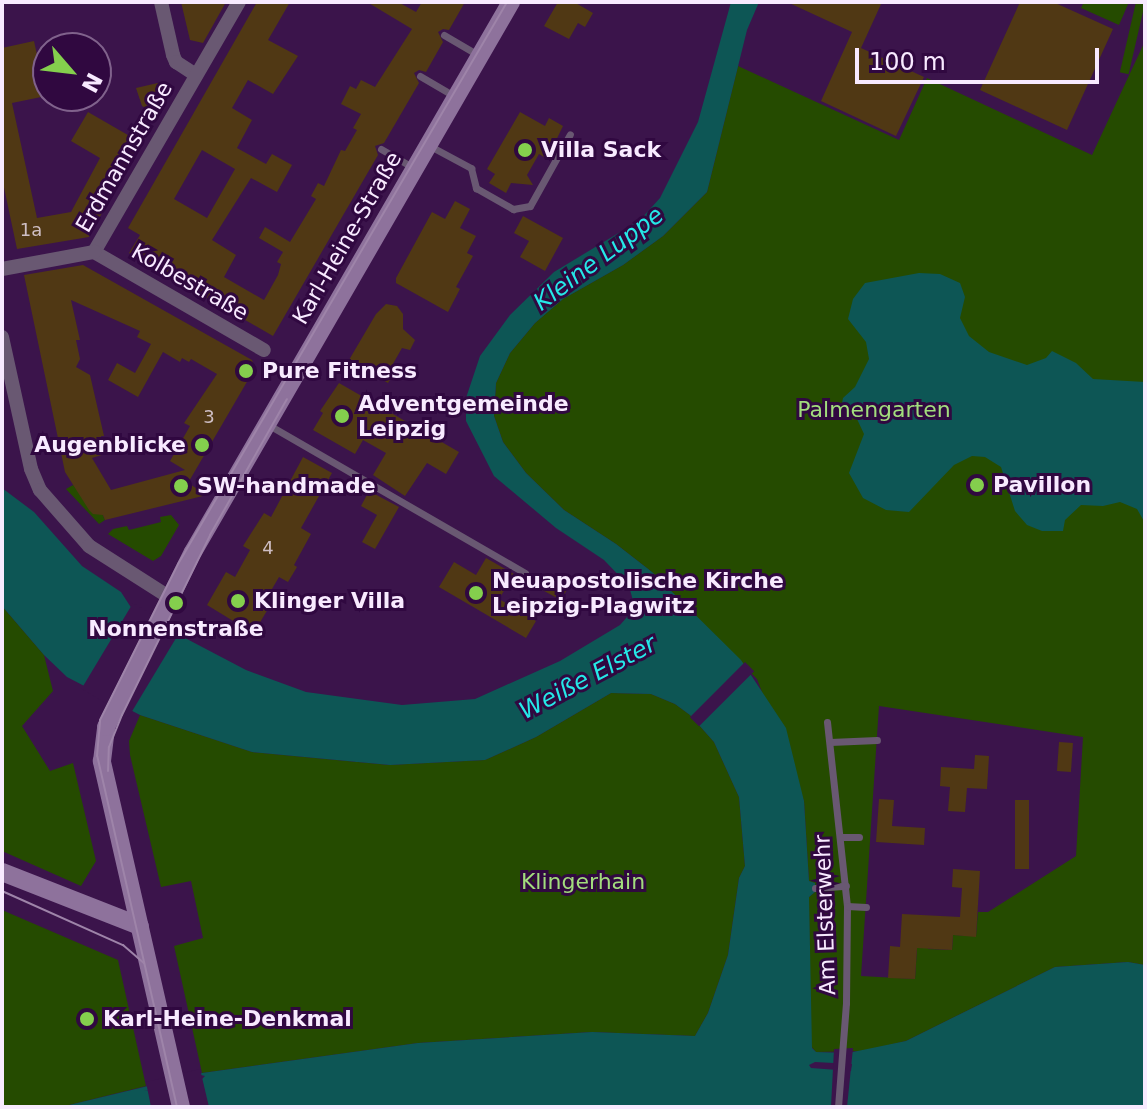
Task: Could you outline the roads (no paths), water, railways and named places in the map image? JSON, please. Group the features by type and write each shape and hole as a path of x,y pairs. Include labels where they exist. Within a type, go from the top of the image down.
{"main road":[{"name":"Karl-Heine-Straße","path":"181,1107 102,761 104,737 113,711 169,597 511,2"},
{"path":"2,872 140,926"}],"street":[{"path":"161,2 176,62 196,75"},
{"name":"Erdmannstraße","path":"2,269 94,252 239,2"},
{"name":"Kolbestraße","path":"94,252 264,350"},
{"path":"2,337 31,469 40,490 89,546 169,597"}],"lane":[{"path":"444,35 480,56"},
{"path":"420,76 456,97"},
{"path":"428,145 471,168 476,188 513,209 530,206 570,134"},
{"path":"381,149 414,168"},
{"path":"267,424 525,573"},
{"name":"Am Elsterwehr","path":"827,722 842,837 847,906 838,1107"},
{"path":"830,742 877,740"},
{"path":"842,837 859,837"},
{"path":"815,888 846,886"},
{"path":"847,906 866,907"}],"water":[{"path":"731,2 759,2 747,30 707,192 663,236 623,265 563,299 535,323 510,353 496,383 494,416 503,442 526,473 564,510 652,572 741,660 786,728 804,801 809,881 815,883 815,892 809,897 812,1048 816,1052 848,1053 906,1041 1055,967 1128,962 1145,965 1145,1107 61,1107 202,1073 418,1043 592,1032 695,1036 708,1013 728,955 739,878 745,866 739,797 714,742 690,715 675,704 651,694 611,693 536,737 485,760 390,765 252,752 140,715 67,677 44,655 2,606 2,488 34,512 82,566 121,592 132,609 246,670 306,692 402,705 475,699 560,661 620,625 635,608 629,586 604,560 556,528 494,476 466,421 466,398 480,356 510,315 554,272 640,220 660,198 698,122","holes":["815,1062 852,1064 851,1071 811,1068 809,1065","201,1075 205,1076 144,1091"]},
{"path":"919,273 940,274 960,283 965,297 960,318 969,336 989,352 1027,365 1046,358 1052,351 1076,363 1093,379 1145,382 1145,523 1137,509 1120,502 1103,506 1081,505 1065,520 1063,531 1042,531 1027,525 1015,511 1001,467 985,457 972,456 954,465 909,512 886,510 863,498 849,473 864,434 857,419 841,408 843,398 855,387 869,359 866,342 848,319 853,299 865,283"}],"tram line":[{"path":"177,1107 97,756 100,720 178,564 507,2"},
{"path":"108,771 109,747 122,715 210,535 287,399"},
{"path":"2,891 123,945 144,963"}],"place":[{"name":"Villa Sack","path":"525,150"},
{"name":"Pure Fitness","path":"246,371"},
{"name":"Adventgemeinde Leipzig","path":"342,416"},
{"name":"Augenblicke","path":"202,445"},
{"name":"Pavillon","path":"977,485"},
{"name":"SW-handmade","path":"181,486"},
{"name":"Neuapostolische Kirche Leipzig-Plagwitz","path":"476,593"},
{"name":"Klinger Villa","path":"238,601"},
{"name":"Nonnenstraße","path":"176,603"},
{"name":"Karl-Heine-Denkmal","path":"87,1019"}],"water label":[{"name":"Kleine Luppe","path":"599,259"},
{"name":"Weiße Elster","path":"588,678"}],"park label":[{"name":"Palmengarten","path":"874,410"},
{"name":"Klingerhain","path":"583,882"}]}
